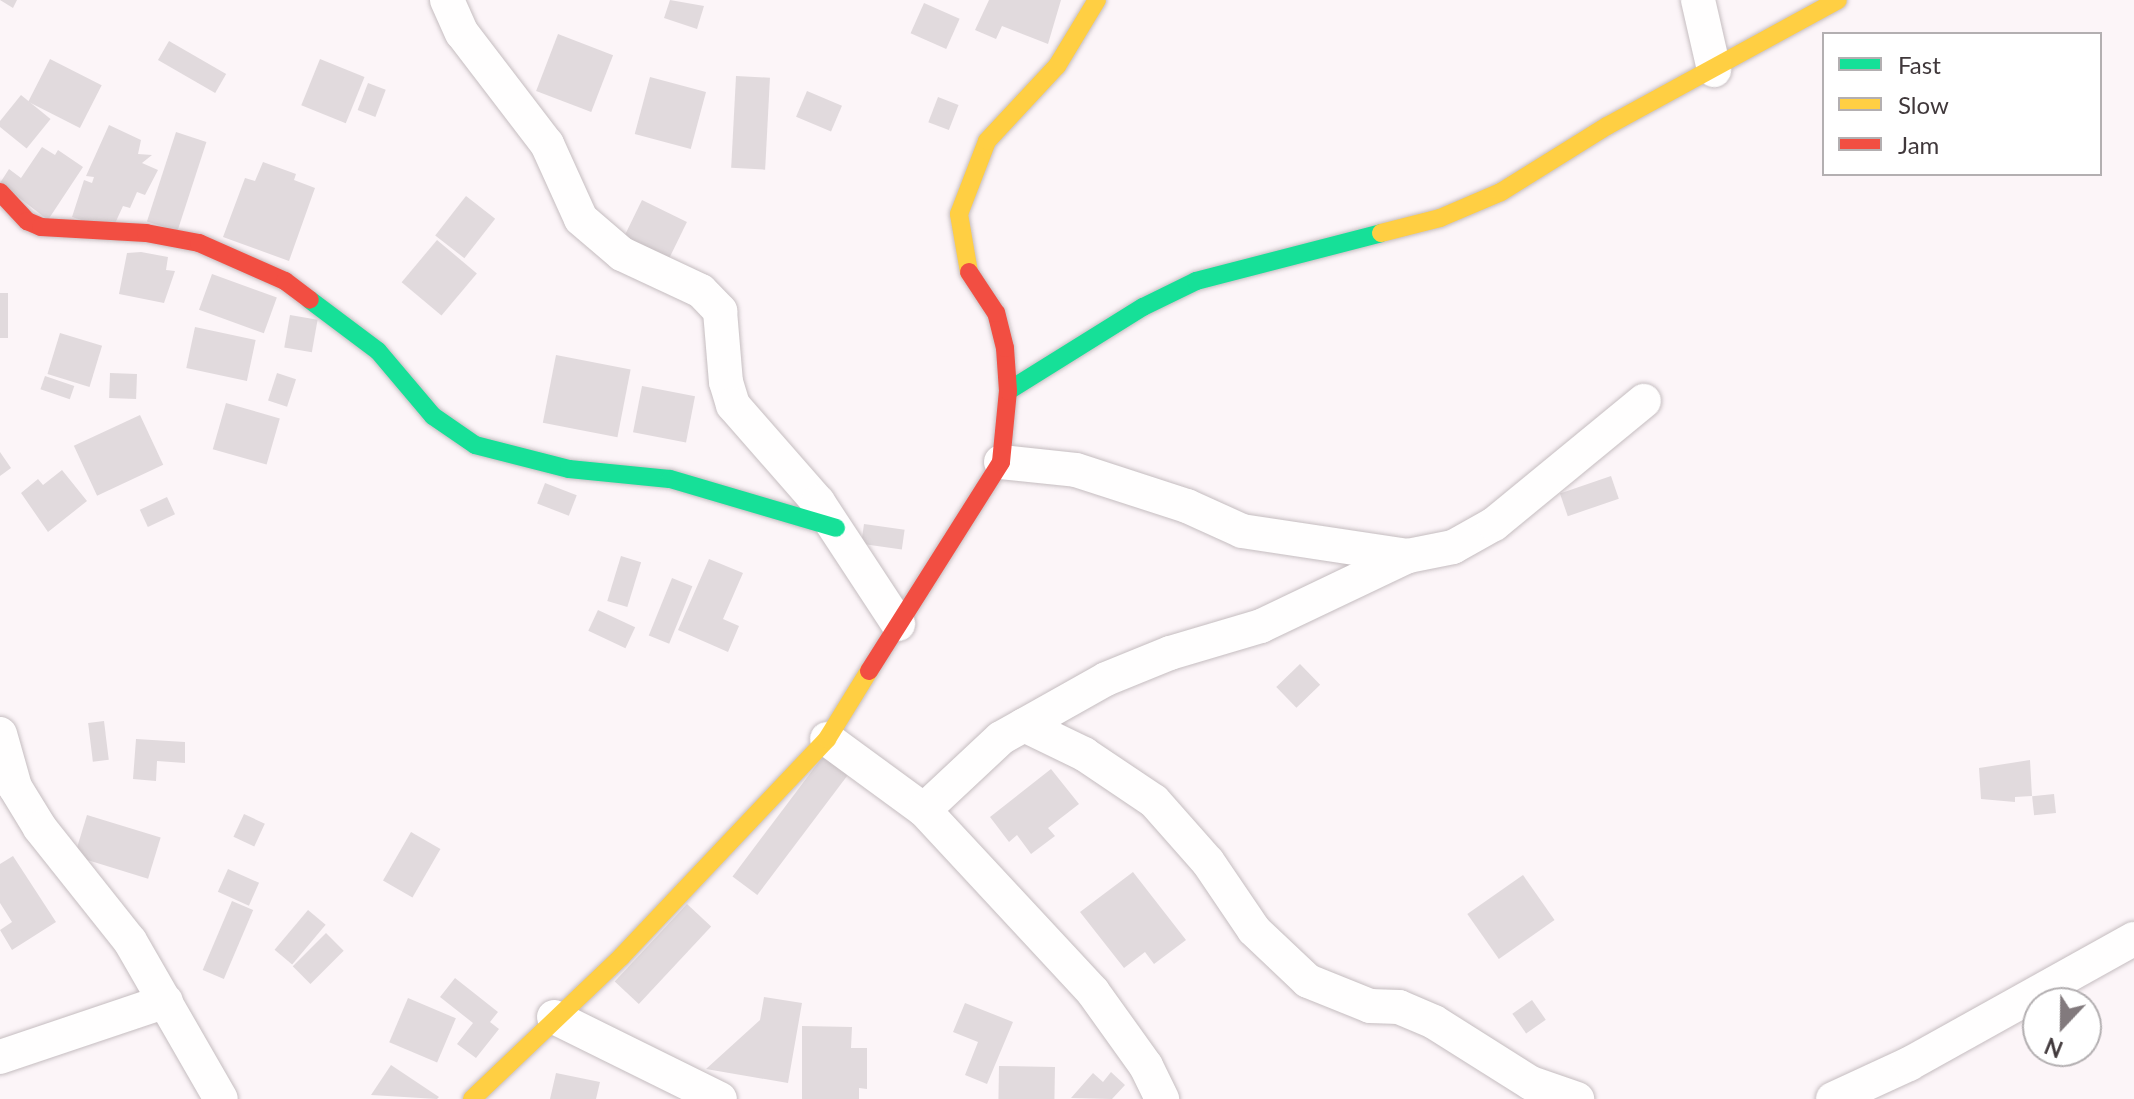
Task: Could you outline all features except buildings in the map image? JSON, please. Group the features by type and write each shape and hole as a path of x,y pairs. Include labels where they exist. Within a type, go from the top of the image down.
{"street":[{"path":"447,0 462,33 547,144 581,219 622,254 701,291 720,311 726,382 733,405 836,528 898,624"},
{"path":"472,1099 554,1017 613,965 827,739 898,624 948,553 1001,462 1008,391 999,325 970,277 959,214 987,141 1057,66 1097,0"},
{"path":"1698,0 1714,70"},
{"path":"1008,391 1143,307 1196,281 1440,218 1501,192 1607,126 1838,0"},
{"path":"0,192 27,221 41,227 146,233 199,243 285,281 378,351 433,416 475,445 569,469 670,479 836,528"},
{"path":"924,810 962,769 1024,725 1106,679 1170,653 1261,626 1408,556 1453,547 1494,524 1644,401"},
{"path":"1001,462 1076,470 1242,531 1408,556"},
{"path":"1024,725 1084,754 1154,801 1208,862 1254,930 1308,981 1370,1006 1399,1007 1434,1022 1531,1083 1577,1099"},
{"path":"0,734 15,787 40,828 130,941 221,1099"},
{"path":"827,739 924,810 1093,992 1146,1066 1162,1099"},
{"path":"1833,1099 1909,1064 2134,939"},
{"path":"0,1057 166,1001"},
{"path":"554,1017 720,1099"}],"traffic: fast":[{"path":"1008,391 1143,307 1196,281 1381,233"},
{"path":"310,300 378,351 433,416 475,445 569,469 670,479 836,528"}],"traffic: slow":[{"path":"969,272 959,214 987,141 1057,66 1097,0"},
{"path":"1381,233 1440,218 1501,192 1607,126 1838,0"},
{"path":"472,1099 622,956 827,739 869,671"}],"traffic: jam":[{"path":"0,192 27,221 41,227 146,233 199,243 285,281 310,300"},
{"path":"869,671 1001,462 1008,391 1005,348 996,313 969,272"}]}
